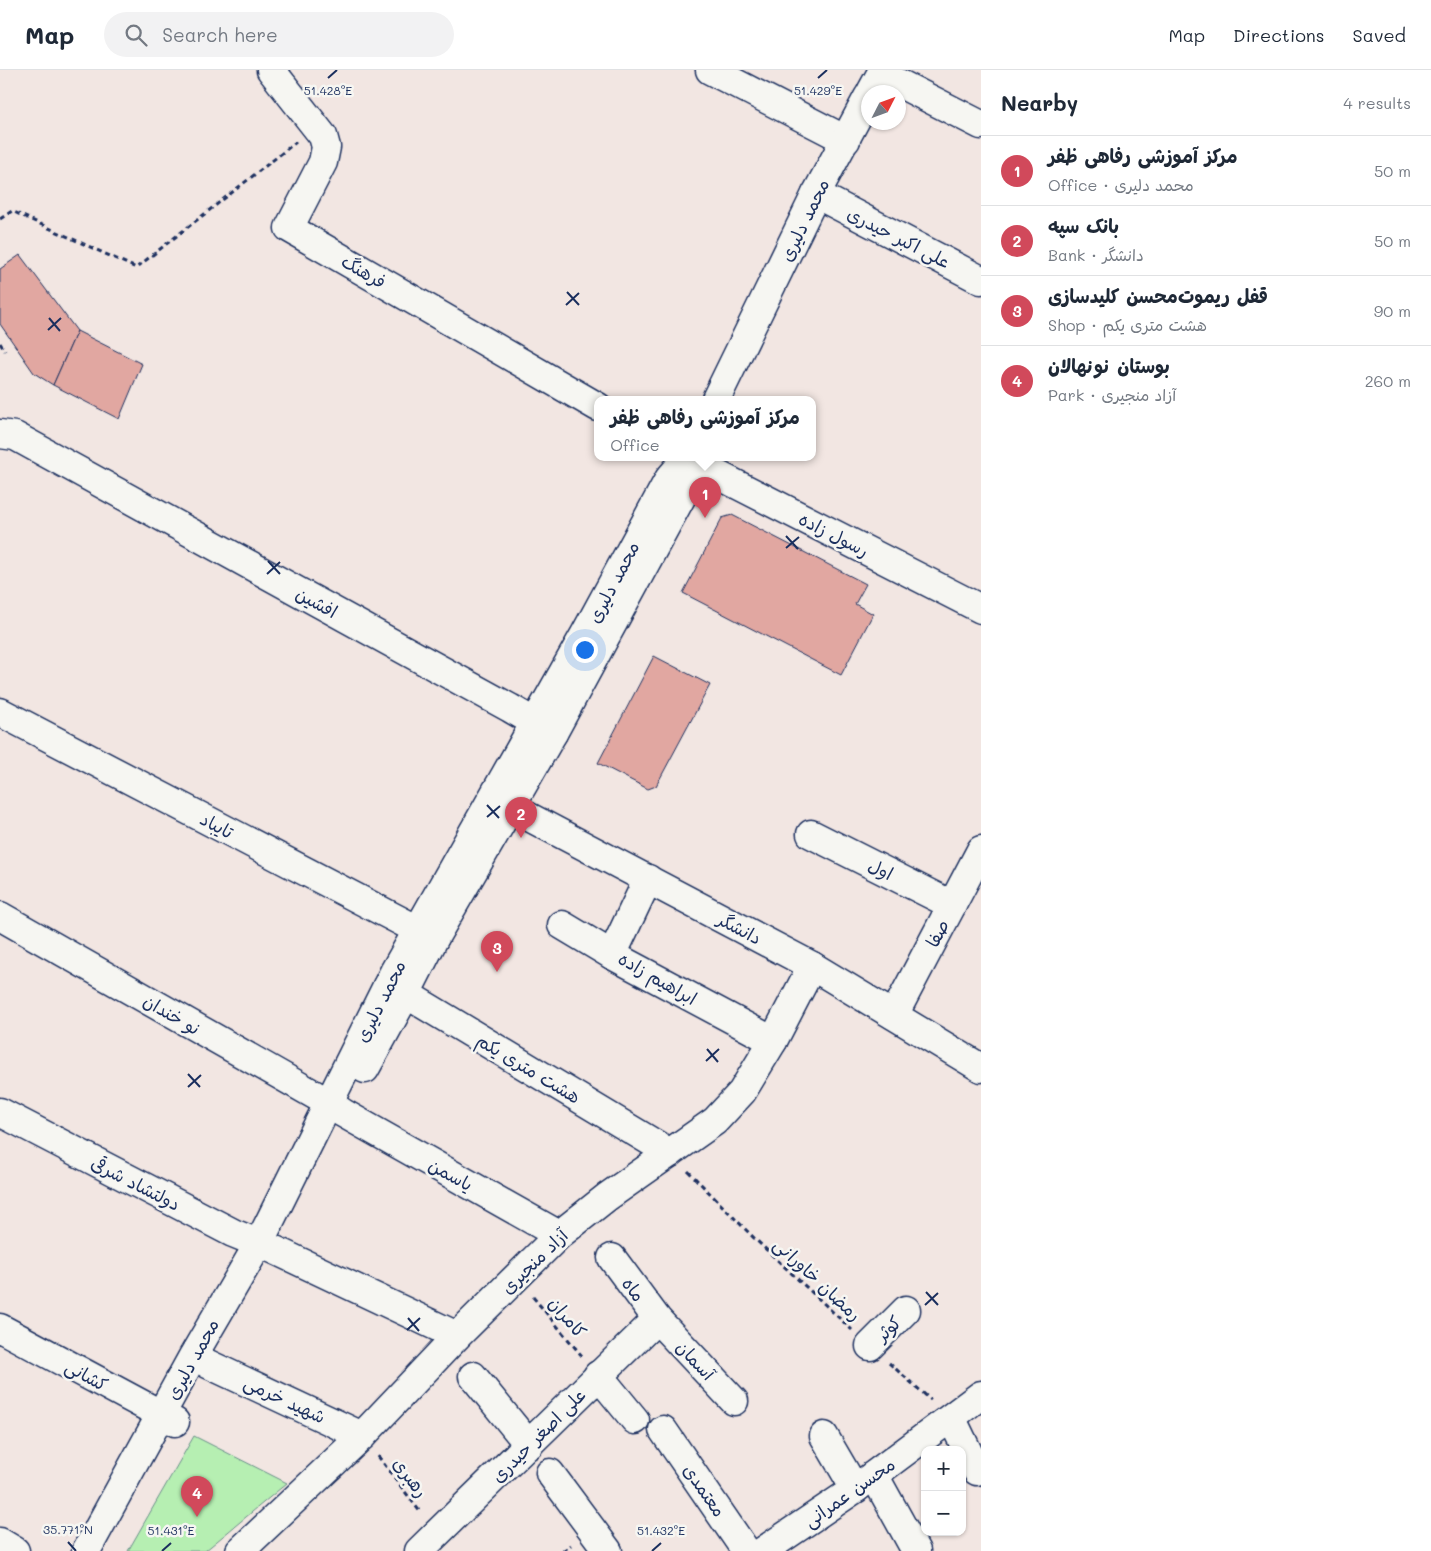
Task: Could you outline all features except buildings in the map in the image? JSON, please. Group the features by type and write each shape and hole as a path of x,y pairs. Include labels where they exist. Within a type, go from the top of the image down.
{"street":[{"name":"فرهنگ","path":"271,70 323,136 326,147 323,162 289,228 594,405"},
{"path":"710,70 846,140"},
{"path":"876,84 981,125"},
{"name":"محمد دلیری","path":"717,396 816,194 876,84"},
{"name":"علی اکبر حیدری","path":"816,194 981,280"},
{"name":"افشین","path":"0,434 15,436 544,728"},
{"name":"محمد دلیری","path":"102,1551 168,1418 208,1364 397,990 427,933 544,728 669,479 683,461"},
{"name":"رسول زاده","path":"694,461 981,609"},
{"name":"تایباد","path":"0,712 427,933"},
{"name":"دانشگر","path":"502,803 812,966 981,1068"},
{"name":"اول","path":"811,834 964,898"},
{"name":"صفا","path":"894,1016 964,898 981,850"},
{"name":"ابراهیم زاده","path":"648,879 612,955 773,1042"},
{"name":"نو خندان","path":"0,916 336,1108"},
{"path":"562,925 612,955"},
{"name":"آزاد منجیری","path":"240,1551 362,1436 457,1336 559,1235 607,1197 715,1121 742,1092 773,1042 812,966"},
{"name":"هشت متری یکم","path":"397,990 670,1153"},
{"name":"یاسمن","path":"336,1108 559,1235"},
{"name":"دولتشاد شرقی","path":"0,1112 233,1233 267,1246 457,1336"},
{"name":"محمد دلیری","path":"86,1551 168,1418 267,1246"},
{"name":"ماه","path":"612,1258 657,1319"},
{"name":"کوثر","path":"870,1346 906,1310"},
{"name":"علی اصغر حیدری","path":"428,1543 529,1445 598,1374 657,1319"},
{"name":"آسمان","path":"657,1319 734,1401"},
{"name":"کشانی","path":"0,1328 168,1418"},
{"name":"شهید خرمی","path":"208,1364 362,1436"},
{"path":"598,1374 635,1420"},
{"path":"474,1376 529,1445"},
{"name":"محسن عمرانی","path":"763,1551 864,1482 952,1419 981,1395"},
{"path":"952,1419 977,1471"},
{"name":"معتمدی","path":"663,1430 746,1551"},
{"path":"824,1436 864,1482 916,1551"},
{"path":"550,1473 608,1551"},
{"path":"0,1542 15,1551"}],"path":[{"path":"0,219 12,211 136,268 315,126"},
{"path":"0,343 5,352"},
{"name":"رمضان خاورانی","path":"670,1153 756,1240 833,1313 952,1419"},
{"name":"کامران","path":"517,1278 598,1374"},
{"name":"رهبری","path":"362,1436 428,1543"}],"green space":[{"path":"194,1436 287,1483 205,1551 128,1551"}],"place":[{"name":"مرکز آموزشی رفاهی ظفر","path":"705,518"},
{"name":"بانک سپه","path":"521,838"},
{"name":"قفل ریموت‌محسن کلیدسازی","path":"497,972"},
{"name":"بوستان نونهالان","path":"197,1517"}]}
